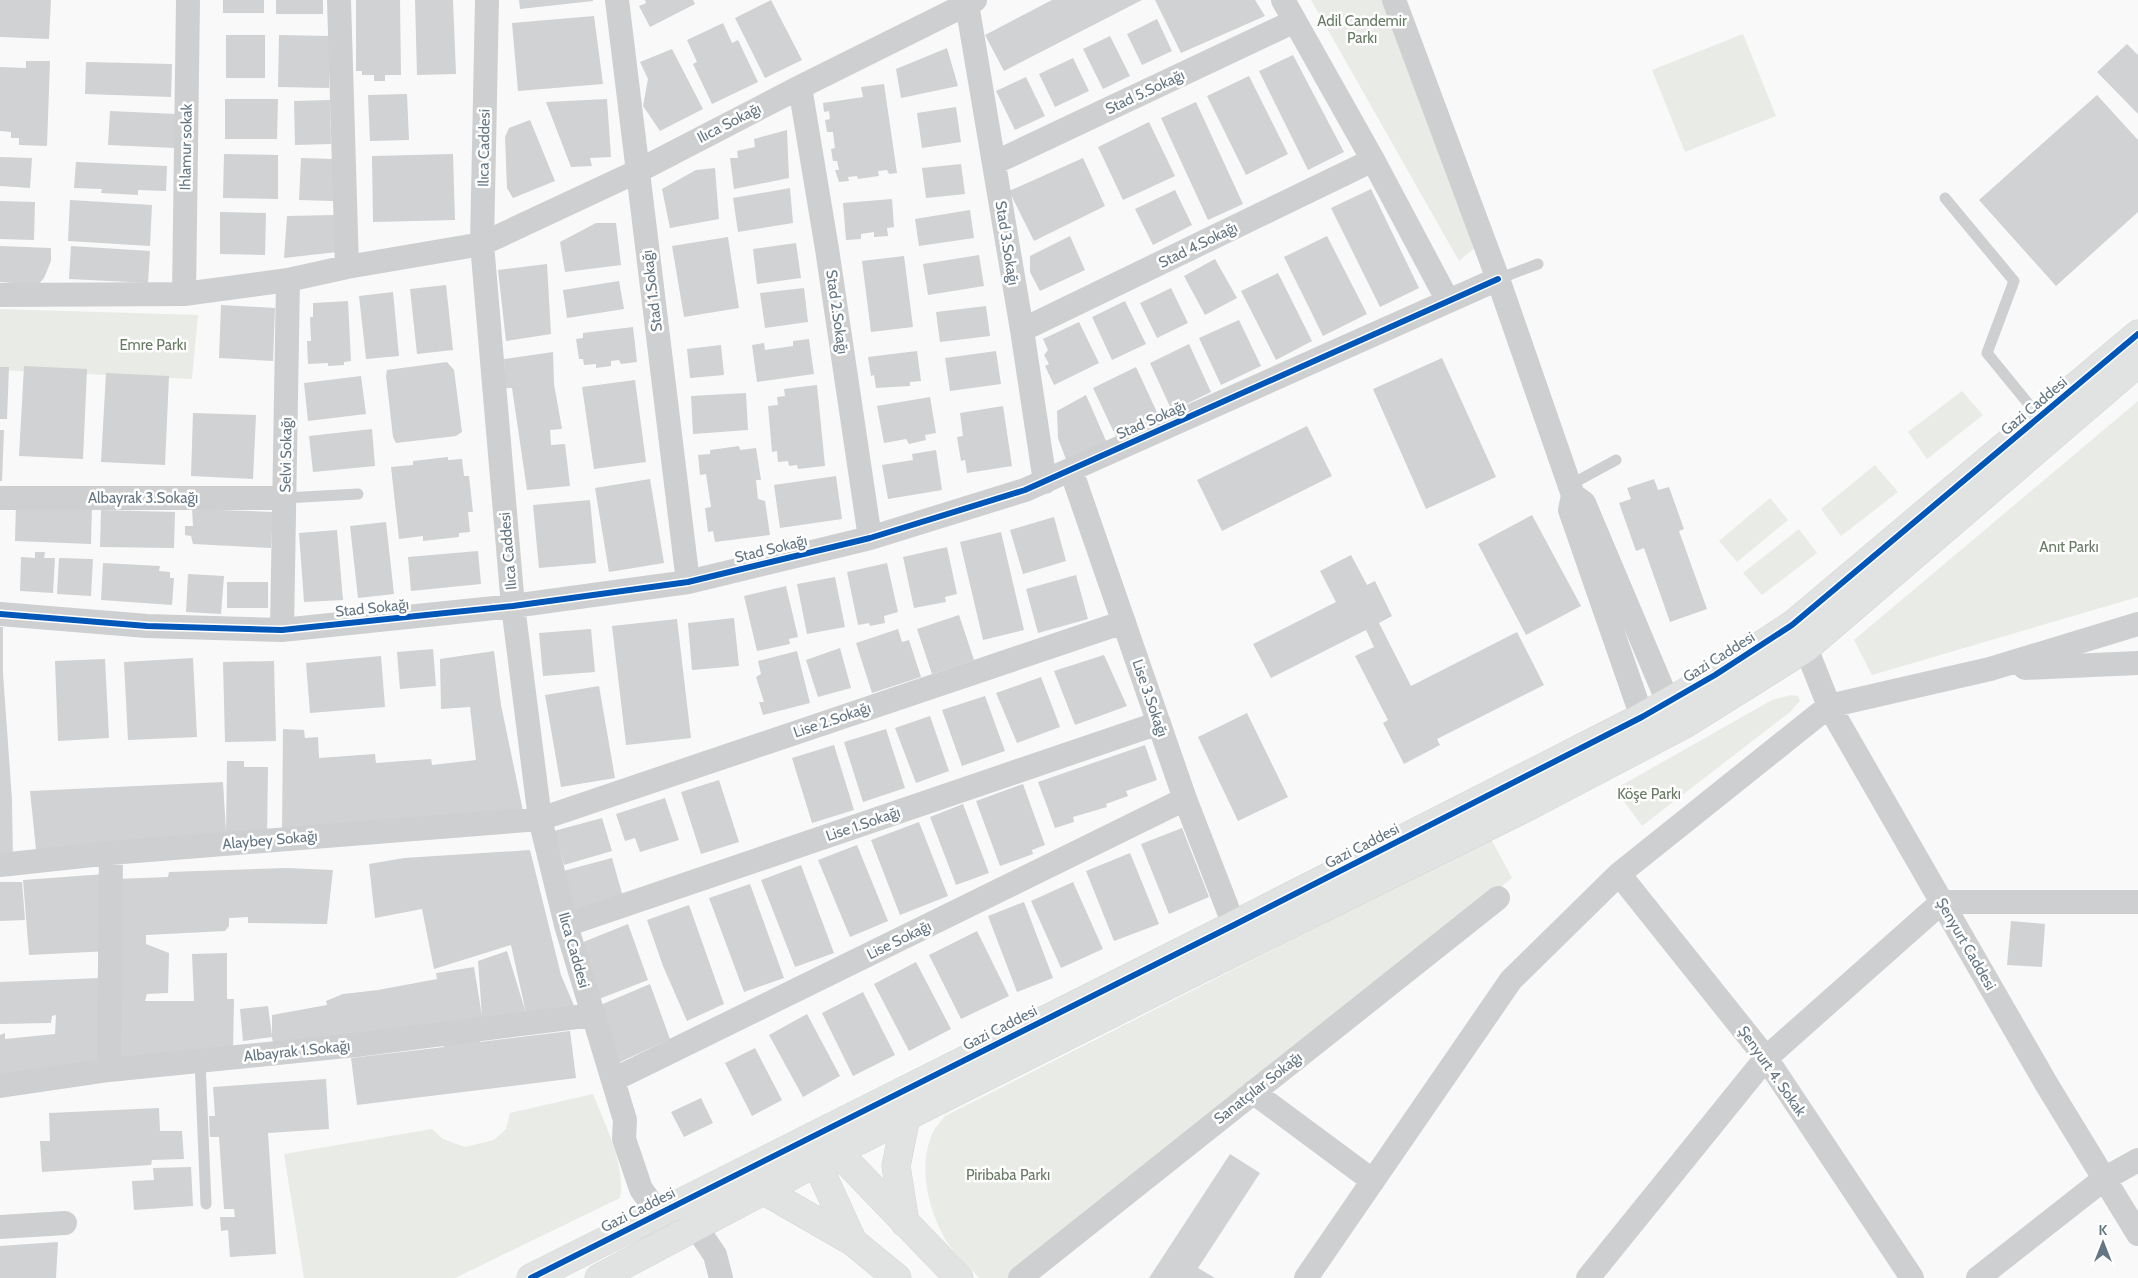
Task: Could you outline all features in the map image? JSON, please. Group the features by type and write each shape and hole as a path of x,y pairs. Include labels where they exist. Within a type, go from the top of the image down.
{"street":[{"name":"Ihlamur sokak","path":"184,294 188,0"},
{"path":"339,0 347,267"},
{"name":"Ilıca Caddesi","path":"487,0 482,244 513,606 540,819 566,925 625,1120 624,1139 641,1189 658,1213"},
{"name":"Stad 1.Sokağı","path":"617,0 688,582"},
{"path":"1283,0 1373,160 1448,301"},
{"path":"1394,0 1498,279 1571,490 1570,510 1648,729"},
{"name":"Ilıca Sokağı","path":"0,295 184,294 288,280 347,267 482,244 638,171 800,87 971,2"},
{"name":"Stad 3.Sokağı","path":"971,2 1044,482"},
{"name":"Stad 5.Sokağı","path":"994,163 1295,21"},
{"name":"Stad 2.Sokağı","path":"800,87 827,249 870,538"},
{"name":"Stad 4.Sokağı","path":"1022,330 1373,160"},
{"name":"Stad Sokağı","path":"0,614 147,626 282,630 513,606 688,582 870,538 1025,490 1498,279"},
{"name":"Selvi Sokağı","path":"282,630 288,280"},
{"name":"Gazi Caddesi","path":"531,1278 658,1213 820,1147 906,1117 1522,810 1648,729 1668,702 1799,636 2040,418 2138,334"},
{"name":"Gazi Caddesi","path":"599,1278 763,1190 820,1147 1234,925 1648,729 1683,726 1799,636 2138,364"},
{"name":"Lise 3.Sokağı","path":"1071,470 1185,799 1234,925"},
{"path":"1571,490 1584,503 1668,702 1683,726"},
{"name":"Albayrak 3.Sokağı","path":"0,498 285,498"},
{"name":"Lise 2.Sokağı","path":"540,819 1124,622"},
{"path":"1306,1278 1511,980 1619,874 1829,706 1990,669 2138,624"},
{"name":"Şenyurt Caddesi","path":"1799,636 1829,706 2047,1085 2138,1234"},
{"path":"1990,669 2138,663"},
{"name":"Lise 1.Sokağı","path":"566,925 1159,723"},
{"name":"Lise Sokağı","path":"613,1080 1185,799"},
{"name":"Alaybey Sokağı","path":"0,865 111,853 540,819"},
{"path":"109,1070 111,853"},
{"name":"Şenyurt 4. Sokak","path":"1619,874 1766,1058 1912,1278"},
{"name":"Sanatçılar Sokağı","path":"1020,1278 1498,898"},
{"path":"1588,1278 1766,1058 1942,902 2138,902"},
{"name":"Albayrak 1.Sokağı","path":"0,1086 109,1070 356,1045 593,1015"},
{"path":"1253,1092 1373,1181"},
{"path":"905,1223 896,1166 906,1117"},
{"path":"820,1147 905,1223 959,1278"},
{"path":"820,1147 853,1242"},
{"path":"1978,1278 2104,1179 2138,1160"},
{"path":"763,1190 853,1242 897,1278"},
{"path":"658,1213 696,1227 715,1254 721,1278"},
{"path":"0,1227 65,1223"}],"lane":[{"path":"1945,198 2014,281 1987,353 2040,418"},
{"path":"1498,279 1538,264"},
{"path":"1571,490 1616,460"},
{"path":"285,498 358,494"},
{"path":"200,1061 206,1204"}],"green space":[{"name":"Adil Candemir Parkı","path":"1311,0 1383,0 1478,245 1459,261"},
{"path":"1743,34 1776,116 1685,152 1652,70"},
{"name":"Emre Parkı","path":"0,309 198,315 192,379 0,370"},
{"path":"1962,391 1983,415 1927,459 1908,432"},
{"name":"Anıt Parkı","path":"2138,401 2138,597 1872,675 1854,640"},
{"path":"1875,465 1898,492 1841,536 1821,509"},
{"path":"1770,498 1788,520 1737,562 1719,541"},
{"path":"1799,529 1817,553 1762,595 1743,573"},
{"name":"Köşe Parkı","path":"1791,695 1798,696 1800,701 1790,712 1642,826 1615,789 1772,700"},
{"name":"Piribaba Parkı","path":"1491,839 1512,878 1009,1278 979,1278 951,1248 933,1212 926,1185 925,1172 928,1145 934,1130 945,1116"},
{"path":"593,1094 617,1159 620,1172 620,1198 455,1278 304,1278 284,1154 432,1129 443,1139 465,1147 494,1140 506,1129 510,1113"}],"building":[{"path":"0,0 51,0 49,39 0,37"},
{"path":"223,0 264,0 264,13 223,13"},
{"path":"276,0 323,0 323,14 276,14"},
{"path":"356,0 400,0 401,75 385,75 385,81 374,81 374,75 362,75 362,71 356,71"},
{"path":"415,0 453,0 456,74 417,75"},
{"path":"519,0 593,0 593,1 520,9"},
{"path":"645,0 693,0 695,4 650,27 639,6 646,3"},
{"path":"771,0 802,60 765,78 735,18"},
{"path":"1052,0 1142,0 1004,71 985,35"},
{"path":"1155,0 1255,0 1265,16 1181,53"},
{"path":"594,16 603,84 518,91 512,23"},
{"path":"1157,19 1172,51 1142,65 1127,34"},
{"path":"723,23 732,43 738,40 758,82 712,104 693,64 697,62 687,40"},
{"path":"226,35 265,35 265,78 226,78"},
{"path":"279,35 330,36 329,88 278,87"},
{"path":"1110,36 1130,76 1103,89 1083,49"},
{"path":"2127,44 2138,55 2138,114 2097,72"},
{"path":"947,48 958,86 901,98 896,69"},
{"path":"672,49 703,109 660,131 643,106 648,79 640,62"},
{"path":"1293,55 1344,152 1308,170 1259,71"},
{"path":"1073,58 1089,91 1055,107 1039,74"},
{"path":"26,61 50,61 47,146 19,145 19,138 11,138 11,132 0,131 0,67 26,68"},
{"path":"86,62 172,64 171,97 85,94"},
{"path":"1249,76 1288,154 1246,175 1207,96"},
{"path":"1026,77 1045,116 1015,130 996,91"},
{"path":"884,84 897,173 889,174 887,170 878,171 879,176 858,179 857,176 848,177 849,181 839,182 835,170 839,170 837,161 833,161 831,149 835,148 833,132 827,132 825,120 830,119 829,111 824,112 823,103 863,97 861,87"},
{"path":"407,94 409,140 370,141 368,95"},
{"path":"2097,95 2138,140 2138,212 2056,286 1979,200"},
{"path":"225,99 278,99 277,139 225,139"},
{"path":"607,99 611,157 590,158 592,166 571,167 546,102"},
{"path":"330,100 331,144 295,145 294,101"},
{"path":"1196,102 1243,204 1208,220 1161,118"},
{"path":"956,107 961,142 922,148 917,113"},
{"path":"110,111 177,114 175,148 108,145"},
{"path":"530,120 555,181 513,198 507,188 505,137 509,128"},
{"path":"1149,122 1175,176 1123,200 1098,147"},
{"path":"787,130 789,178 734,189 730,158 738,158 737,151 755,147 754,139"},
{"path":"224,154 278,155 278,199 223,198"},
{"path":"453,154 455,220 373,222 372,156"},
{"path":"0,157 32,158 30,188 0,186"},
{"path":"301,158 335,159 333,201 299,200"},
{"path":"1083,158 1105,206 1034,241 1009,191"},
{"path":"76,162 167,166 166,191 138,190 138,195 101,193 102,189 74,188"},
{"path":"961,164 965,194 926,198 922,168"},
{"path":"715,168 719,219 670,228 662,189 696,170"},
{"path":"790,188 793,223 738,232 733,198"},
{"path":"1371,189 1419,288 1380,307 1331,208"},
{"path":"1175,190 1192,225 1153,245 1135,209"},
{"path":"892,199 894,227 887,228 888,236 874,237 874,232 861,234 861,239 846,240 843,203"},
{"path":"70,200 152,205 150,246 68,241"},
{"path":"0,201 35,202 34,240 0,239"},
{"path":"970,210 974,238 919,246 915,219"},
{"path":"220,212 266,213 265,255 220,254"},
{"path":"335,215 337,252 284,258 287,216"},
{"path":"596,223 616,223 621,265 565,272 560,242"},
{"path":"1070,236 1085,270 1040,291 1030,272 1030,256"},
{"path":"1327,236 1367,314 1323,336 1284,257"},
{"path":"728,237 739,308 684,317 672,246"},
{"path":"796,243 801,278 757,284 753,249"},
{"path":"0,246 51,248 51,261 44,278 38,285 0,282"},
{"path":"71,246 150,251 148,283 69,279"},
{"path":"979,255 984,286 928,295 923,264"},
{"path":"904,256 913,327 871,332 862,261"},
{"path":"1215,259 1237,298 1205,315 1184,276"},
{"path":"547,264 551,334 506,341 498,270"},
{"path":"1278,273 1312,341 1276,360 1241,291"},
{"path":"619,281 624,309 567,318 563,290"},
{"path":"446,285 453,350 417,354 410,289"},
{"path":"804,288 808,322 765,328 760,293"},
{"path":"1171,288 1188,323 1157,338 1140,303"},
{"path":"393,292 399,356 366,359 359,296"},
{"path":"348,301 351,361 344,362 344,365 328,366 328,363 308,364 307,341 311,341 310,317 313,317 313,303"},
{"path":"1125,301 1146,344 1112,360 1092,317"},
{"path":"221,305 275,308 273,361 219,358"},
{"path":"986,306 990,336 940,342 936,312"},
{"path":"1239,320 1261,366 1221,385 1199,338"},
{"path":"1079,322 1099,363 1054,385 1045,366 1049,364 1044,355 1048,350 1043,339"},
{"path":"633,327 637,362 621,364 619,360 611,361 611,366 596,368 596,364 584,365 583,359 579,359 576,339 583,338 583,333"},
{"path":"809,339 814,374 757,382 752,345 764,343 765,350 793,346 793,341"},
{"path":"1189,344 1211,392 1172,411 1150,363"},
{"path":"721,345 724,375 690,378 687,349"},
{"path":"917,351 921,381 910,382 910,386 876,388 874,375 871,376 868,357"},
{"path":"996,351 1001,384 950,391 945,358"},
{"path":"553,352 554,384 562,429 550,430 551,445 565,444 570,486 527,490 512,388 505,388 504,359"},
{"path":"1442,358 1496,477 1426,509 1373,389"},
{"path":"447,362 454,370 462,432 456,436 396,443 393,437 386,376 387,370"},
{"path":"24,366 87,369 83,459 19,456"},
{"path":"0,367 9,367 7,419 0,419"},
{"path":"1136,367 1161,421 1118,441 1093,388"},
{"path":"106,373 169,376 165,465 101,462"},
{"path":"361,376 366,414 308,421 304,383"},
{"path":"635,380 646,462 594,469 582,387"},
{"path":"817,385 825,466 798,469 797,465 789,466 788,461 778,462 777,451 772,452 768,406 778,405 777,397 785,396 784,389"},
{"path":"746,393 748,430 693,434 691,396"},
{"path":"1086,395 1107,443 1067,462 1058,438 1057,411"},
{"path":"930,397 936,433 925,435 926,440 909,444 906,439 884,443 877,406"},
{"path":"1003,406 1012,466 967,473 965,460 961,461 957,437 963,436 960,413"},
{"path":"193,413 256,415 253,479 191,476"},
{"path":"1307,426 1332,476 1222,531 1197,480"},
{"path":"372,429 375,466 313,472 309,436"},
{"path":"0,430 4,430 2,481 0,481"},
{"path":"739,446 740,450 756,448 761,480 756,480 758,499 765,501 770,535 715,542 713,531 708,532 705,508 711,507 706,474 700,475 698,455 710,454 710,450"},
{"path":"936,450 942,490 888,499 882,465 913,460 912,454"},
{"path":"448,457 448,460 462,459 464,476 469,476 473,512 468,512 470,532 459,533 459,537 423,541 423,536 399,539 391,467 413,465 413,461"},
{"path":"836,476 842,519 780,528 774,485"},
{"path":"650,479 664,563 609,572 595,488"},
{"path":"1654,479 1658,490 1669,487 1684,529 1679,531 1707,609 1670,622 1644,548 1636,551 1619,503 1631,499 1627,488"},
{"path":"590,500 596,563 539,568 533,505"},
{"path":"16,503 92,505 91,544 15,541"},
{"path":"192,509 273,512 271,548 193,544 191,536 185,535 185,526 193,526"},
{"path":"101,510 175,512 174,548 100,547"},
{"path":"1532,515 1581,606 1526,635 1478,544"},
{"path":"1054,517 1066,561 1023,574 1010,530"},
{"path":"386,522 394,594 358,598 350,526"},
{"path":"337,530 343,600 304,602 299,533"},
{"path":"1001,532 1024,630 983,640 960,542"},
{"path":"947,547 957,594 945,597 946,602 914,608 903,557"},
{"path":"478,551 481,584 411,591 408,557"},
{"path":"35,552 45,552 44,558 55,558 53,593 20,591 21,557 35,558"},
{"path":"1351,555 1367,585 1375,581 1392,616 1379,623 1411,686 1517,632 1544,685 1437,739 1440,745 1404,764 1383,723 1388,720 1355,656 1374,647 1366,630 1271,678 1253,644 1336,602 1320,571"},
{"path":"59,558 93,559 91,596 57,594"},
{"path":"103,563 160,566 159,571 170,572 170,578 174,578 172,605 101,600"},
{"path":"887,563 898,612 884,616 885,623 870,626 869,623 858,625 847,572"},
{"path":"188,574 224,576 221,614 186,612"},
{"path":"1076,575 1088,619 1038,633 1026,589"},
{"path":"835,577 845,627 807,634 797,584"},
{"path":"227,582 268,582 268,608 227,608"},
{"path":"786,586 798,637 789,639 790,644 757,651 744,596"},
{"path":"959,615 974,660 932,674 917,629"},
{"path":"734,618 739,666 692,670 688,623"},
{"path":"677,619 691,738 626,745 612,626"},
{"path":"0,627 3,627 3,673 12,800 13,863 0,864"},
{"path":"591,629 595,672 543,676 539,633"},
{"path":"898,629 902,642 909,640 921,677 872,693 856,643"},
{"path":"840,648 851,688 818,697 806,660"},
{"path":"433,649 436,686 400,689 397,652"},
{"path":"494,651 501,705 523,811 282,833 283,729 304,730 305,738 318,737 319,758 375,754 376,763 431,759 432,765 476,760 470,707 441,709 440,659"},
{"path":"797,651 810,703 763,715 759,702 764,702 756,677 761,674 758,661"},
{"path":"1104,655 1127,706 1075,725 1054,671"},
{"path":"381,656 385,707 310,713 306,663"},
{"path":"193,658 197,737 128,740 124,662"},
{"path":"105,659 109,738 58,741 55,661"},
{"path":"274,661 276,741 225,742 223,662"},
{"path":"1041,677 1060,727 1017,743 996,693"},
{"path":"599,686 615,778 561,787 545,695"},
{"path":"985,696 1005,751 962,766 942,710"},
{"path":"1247,713 1288,797 1238,821 1198,737"},
{"path":"930,716 949,771 916,783 895,728"},
{"path":"886,729 905,788 863,802 844,742"},
{"path":"834,745 854,810 812,823 792,758"},
{"path":"1145,745 1157,780 1126,791 1128,796 1106,804 1107,807 1073,817 1074,822 1055,828 1038,782"},
{"path":"227,761 244,761 244,767 268,767 267,838 37,859 30,791 223,782 226,832"},
{"path":"719,780 739,842 701,854 681,792"},
{"path":"1023,784 1045,845 1032,850 1033,854 1000,866 976,801"},
{"path":"665,798 679,840 640,852 635,838 625,841 616,814"},
{"path":"963,804 989,873 956,885 930,817"},
{"path":"602,818 612,851 564,865 554,831"},
{"path":"919,822 948,896 900,915 871,840"},
{"path":"1182,828 1209,897 1169,914 1141,844"},
{"path":"857,845 888,921 850,937 818,860"},
{"path":"530,850 561,975 575,1008 274,1048 272,1037 243,1041 240,1009 268,1006 272,1036 272,1015 327,1005 326,1001 343,994 378,990 437,979 436,973 474,967 482,1016 478,961 507,951 526,1013 511,945 434,969 422,909 375,918 369,864 404,858"},
{"path":"1130,853 1159,924 1114,941 1086,871"},
{"path":"612,858 623,897 574,911 563,871"},
{"path":"801,865 834,953 795,967 761,880"},
{"path":"286,868 333,870 327,924 248,923 248,917 229,918 229,926 225,931 146,935 146,944 169,953 168,993 147,994 145,1001 194,1001 192,954 227,953 227,999 234,999 233,1051 116,1065 115,879 168,877 169,872"},
{"path":"105,874 110,951 29,955 23,880"},
{"path":"0,882 22,882 25,920 0,921"},
{"path":"1073,882 1103,949 1061,968 1031,901"},
{"path":"750,884 784,978 744,992 709,898"},
{"path":"1024,902 1053,978 1017,992 988,916"},
{"path":"689,905 724,1004 687,1021 663,966 647,920"},
{"path":"2011,921 2045,924 2042,967 2007,965"},
{"path":"628,924 648,980 599,999 581,943"},
{"path":"977,931 1009,996 961,1019 929,955"},
{"path":"916,962 951,1029 909,1051 874,984"},
{"path":"101,978 103,1069 0,1080 0,1035 5,1033 5,1039 55,1034 56,1015 52,1016 51,1023 0,1024 0,982"},
{"path":"650,984 670,1039 618,1063 598,1006"},
{"path":"863,992 895,1055 853,1076 822,1013"},
{"path":"807,1014 840,1076 803,1097 769,1035"},
{"path":"570,1031 576,1078 357,1105 351,1058 444,1047 443,1039 479,1035 480,1042"},
{"path":"755,1048 782,1100 752,1116 725,1063"},
{"path":"326,1079 329,1129 268,1133 276,1254 230,1257 228,1230 221,1231 220,1217 235,1217 234,1209 224,1209 219,1137 210,1137 209,1116 215,1116 213,1087"},
{"path":"701,1098 713,1123 684,1137 671,1112"},
{"path":"159,1108 160,1131 182,1131 184,1159 152,1160 151,1165 42,1172 40,1141 50,1141 49,1113"},
{"path":"1230,1154 1260,1173 1198,1268 1215,1278 1149,1278"},
{"path":"191,1167 193,1206 134,1210 132,1181 154,1180 153,1168"},
{"path":"58,1242 56,1278 0,1278 0,1246"}],"cycle path":[{"path":"0,614 147,626 282,630 513,606 688,582 870,538 1025,490 1498,279"},
{"path":"531,1278 1234,925 1642,717 1715,675 1792,625 2138,334"}]}
